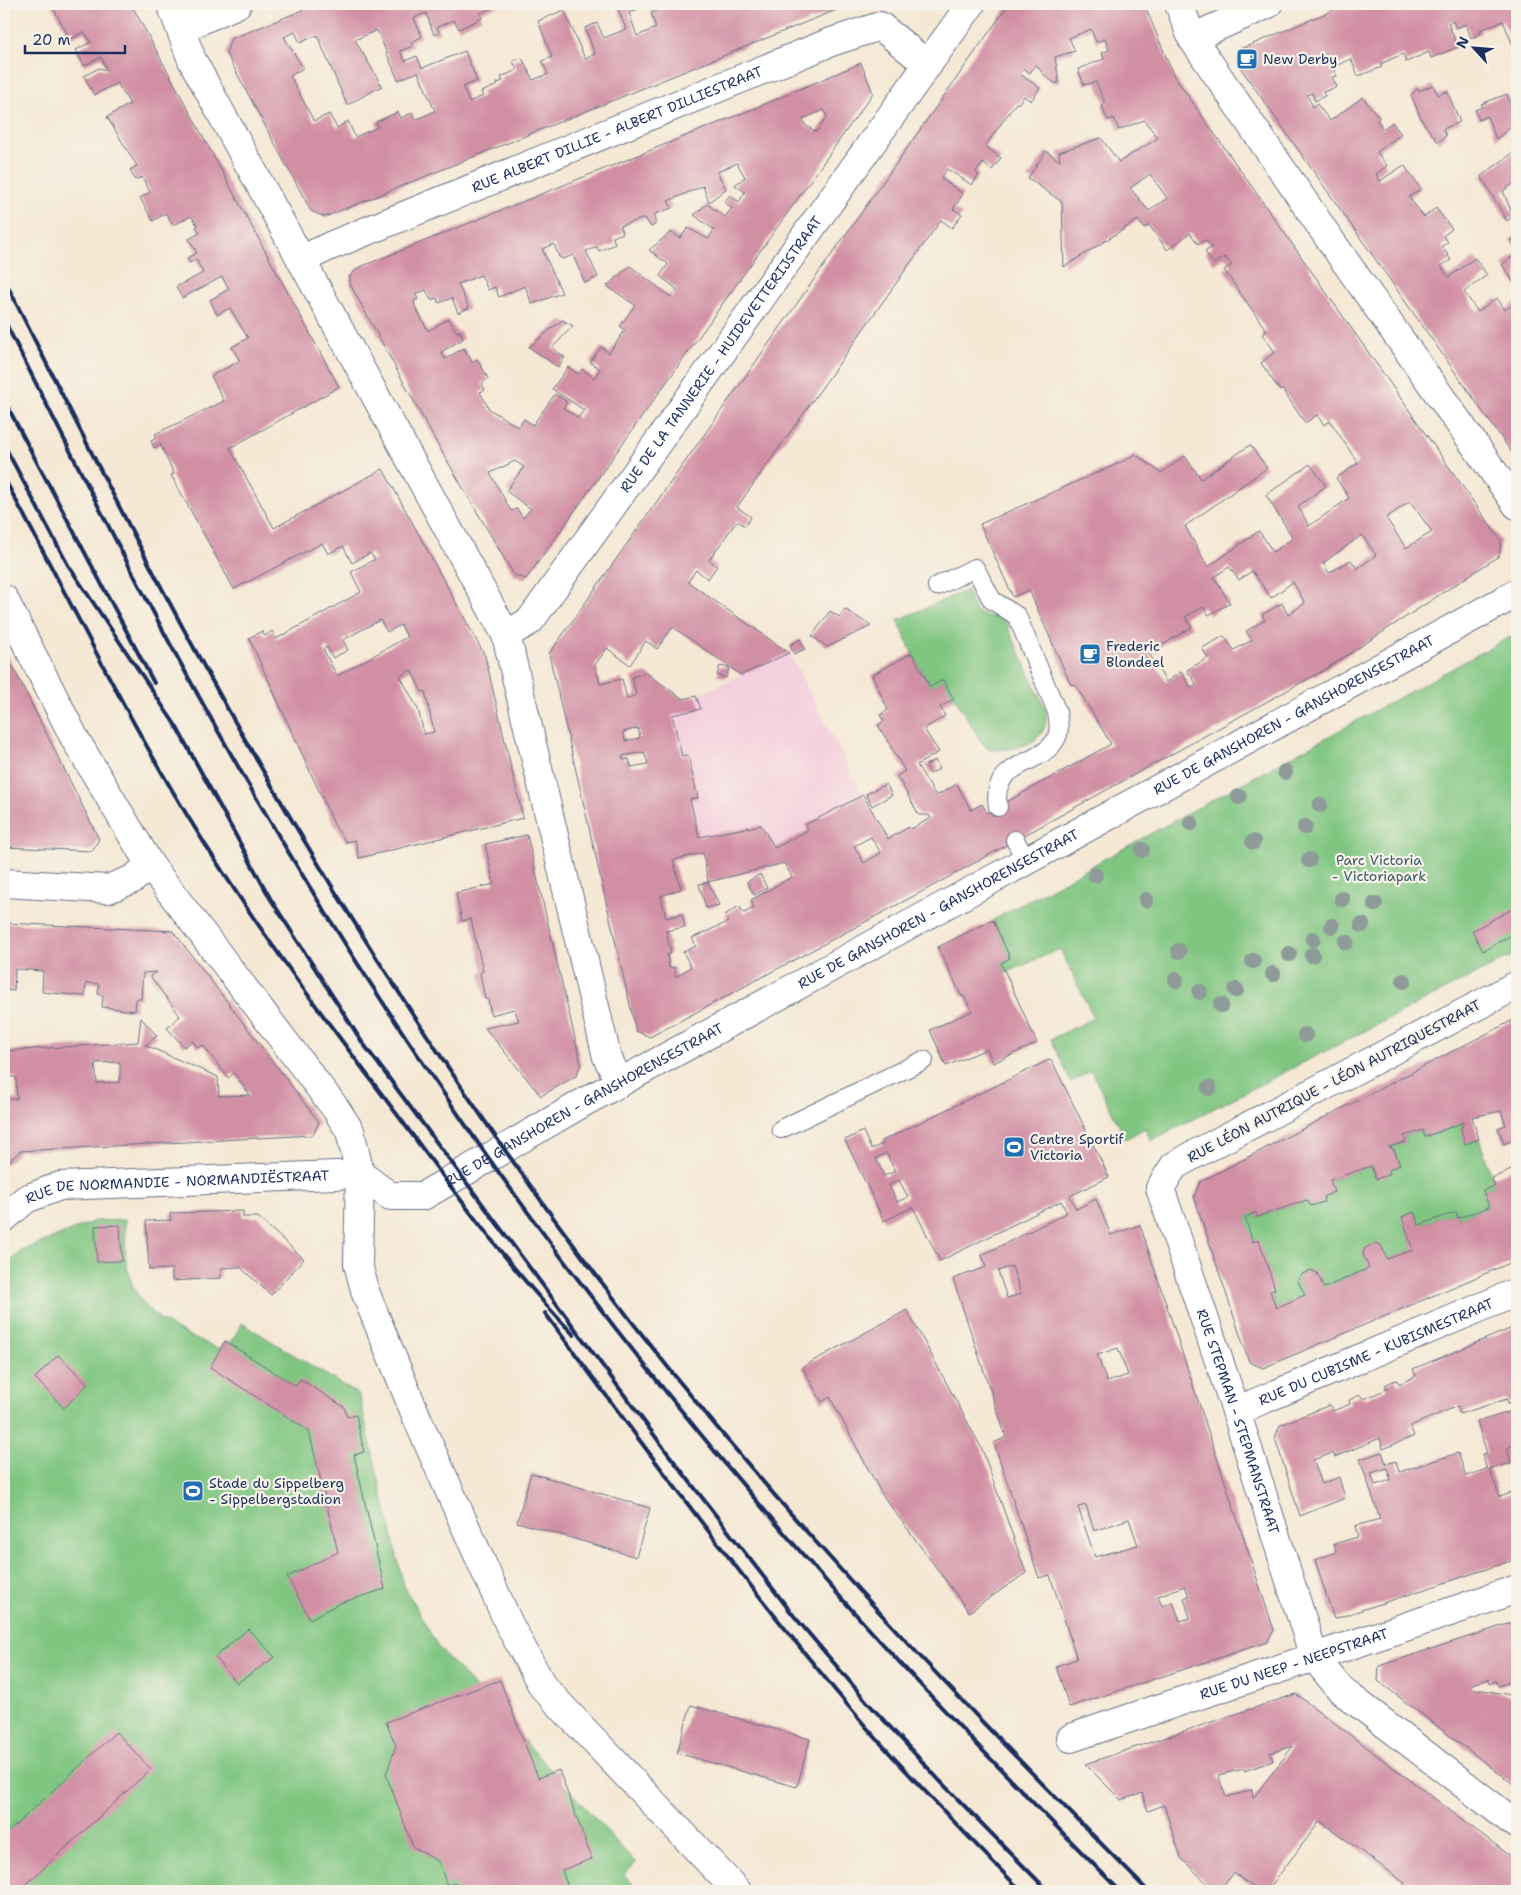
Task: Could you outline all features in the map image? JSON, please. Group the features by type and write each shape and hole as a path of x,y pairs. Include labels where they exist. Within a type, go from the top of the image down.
{"street":[{"path":"171,4 192,60 506,635 607,1057 620,1083"},
{"path":"181,29 237,4"},
{"name":"RUE DE LA TANNERIE - HUIDEVETTERIJSTRAAT","path":"506,635 530,621 971,4"},
{"path":"1180,4 1192,38 1341,255 1517,505"},
{"path":"1192,38 1268,4"},
{"name":"RUE ALBERT DILLIE - ALBERT DILLIESTRAAT","path":"301,260 330,246 822,46 880,26 928,65"},
{"name":"RUE DE GANSHOREN - GANSHORENSESTRAAT","path":"360,1174 390,1196 423,1196 1021,851 1517,593"},
{"path":"4,599 75,739 150,865 336,1109 350,1131 360,1174 358,1264 366,1294 420,1425 509,1624 543,1687 737,1891"},
{"path":"4,883 108,889 133,878 150,865"},
{"name":"RUE LÉON AUTRIQUE - LÉON AUTRIQUESTRAAT","path":"1160,1188 1174,1166 1517,985"},
{"name":"RUE DE NORMANDIE - NORMANDIËSTRAAT","path":"4,1218 26,1199 60,1186 360,1174"},
{"name":"RUE STEPMAN - STEPMANSTRAAT","path":"1160,1188 1236,1411 1314,1657"},
{"name":"RUE DU CUBISME - KUBISMESTRAAT","path":"1236,1411 1517,1292"},
{"name":"RUE DU NEEP - NEEPSTRAAT","path":"1071,1738 1352,1646 1517,1589"},
{"path":"1314,1657 1341,1690 1517,1825"}],"lane":[{"path":"937,586 975,568 992,600 1017,616 1057,712 1059,725 1057,739 1048,747 1011,770 1000,782 995,793 998,807"},
{"path":"781,1129 924,1060"}],"shaded area":[{"path":"789,653 863,795 806,825 808,830 775,848 784,863 764,870 708,882 703,853 599,877 577,781 648,764 638,728 669,703 696,696"}],"green space":[{"path":"967,590 976,611 983,615 1004,619 1046,710 1046,722 1043,731 1030,743 1020,747 989,750 982,743 944,680 930,687 912,653 898,620"},
{"name":"Parc Victoria - Victoriapark","path":"1517,635 1517,953 1164,1134 1151,1140 1145,1128 1126,1139 1091,1071 1071,1082 1051,1039 1094,1018 1060,949 1006,973 1001,963 1010,958 993,920 1506,639"},
{"path":"1464,1122 1461,1129 1465,1143 1479,1139 1495,1186 1483,1190 1489,1207 1458,1218 1456,1212 1419,1225 1414,1212 1403,1216 1413,1250 1387,1259 1365,1248 1363,1254 1369,1268 1324,1288 1317,1273 1311,1270 1300,1275 1298,1281 1305,1295 1276,1308 1258,1240 1253,1242 1245,1218 1256,1212 1257,1217 1307,1200 1311,1206 1324,1202 1323,1197 1334,1192 1330,1180 1371,1166 1376,1178 1390,1174 1389,1170 1400,1165 1394,1150 1389,1147 1406,1142 1404,1136 1423,1130 1426,1137"},
{"name":"Stade du Sippelberg - Sippelbergstadion","path":"125,1220 126,1261 132,1284 140,1299 162,1320 175,1329 220,1349 225,1341 230,1344 242,1323 359,1395 404,1586 438,1647 636,1863 624,1875 640,1891 4,1891 4,1268 21,1251 95,1221"}],"building":[{"path":"51,4 131,4 339,387 230,448 274,528 383,469 485,656 523,818 359,858 355,840 346,842 335,826 249,638 262,631 265,636 272,631 276,639 361,592 351,572 375,559 370,553 352,563 343,546 328,554 322,543 234,589 171,475 174,474 160,444 154,448 151,441 157,438 155,434 224,401 211,376 240,361 232,347 248,338 230,308 217,315 210,300 229,289 222,277 182,298 176,287 203,273 196,259 190,263 187,258 197,253 189,239 200,233 196,227 198,226 191,216 173,225 166,213 153,221 140,198 150,192 142,177 135,180 130,170 137,166 107,117 130,104 117,83 94,95 84,76 99,68 107,70 101,57 84,66 76,50 91,42 84,32 70,39","holes":["380,620 387,632 401,625 407,637 337,676 323,649 327,647 333,658 348,650 343,640","411,670 422,692 425,691 434,732 424,734 418,709 400,676"]},
{"path":"318,4 503,4 480,13 482,18 459,29 454,20 437,27 440,33 434,35 426,13 414,18 422,37 411,42 413,46 400,51 405,61 417,56 422,68 465,51 477,81 463,87 469,102 483,96 481,92 498,85 497,83 503,81 501,77 517,70 513,61 522,58 533,80 548,74 542,61 552,57 538,21 564,10 585,59 595,54 585,28 597,23 604,38 626,29 616,4 648,4 629,13 637,36 656,28 651,13 663,8 661,4 839,4 841,8 325,217 311,211 226,53 231,39","holes":["377,30 398,80 418,72 435,111 415,120 412,113 401,118 398,112 376,122 378,127 355,137 348,121 337,128 329,114 314,121 290,76 303,68 284,37 295,32 300,43 317,35 347,105 382,86 355,40"]},
{"path":"1009,4 1144,4 1174,76 1501,541 1499,556 1326,669 938,883 650,1037 636,1031 549,654","holes":["1091,29 1096,42 1105,39 1109,50 1102,53 1104,59 1078,69 1084,85 1096,82 1105,103 1102,104 1104,112 1108,120 1114,118 1119,130 1144,120 1158,138 1119,162 1101,138 1059,152 1060,161 1046,151 1028,178 1062,202 1064,267 1138,220 1144,228 1149,225 1167,250 1190,233 1198,244 1206,240 1212,247 1205,252 1214,264 1224,257 1232,265 1224,270 1267,331 1262,334 1275,352 1261,363 1280,391 1282,389 1305,423 1317,415 1324,425 1330,421 1358,463 1336,478 1349,498 1309,526 1298,506 1326,486 1310,464 1266,495 1293,538 1273,552 1259,531 1208,567 1185,526 1267,468 1250,445 1201,479 1185,456 1161,473 1135,454 1126,460 980,524 1013,597 1029,590 1071,685 1075,684 1111,744 987,813 982,804 971,810 957,784 936,796 917,765 939,752 924,729 945,716 940,707 954,699 943,680 930,687 912,653 872,675 888,710 880,715 884,721 878,725 905,771 897,776 919,815 929,815 931,818 911,829 909,827 888,839 863,795 805,825 808,830 775,848 761,825 699,837 690,799 698,798 688,755 682,756 672,715 701,709 696,696 683,699 646,673 632,677 636,695 627,699 622,679 600,684 595,665 607,648 630,665 646,641 657,649 673,627 741,675 789,653 688,582 696,570 708,579 717,566 709,560 737,521 745,526 751,517 737,507 941,220 952,228 962,214 953,209 963,194 941,178 947,169 972,185 979,175 976,172 983,163 992,170 1001,158 985,146 1016,103 1018,104 1024,96 1031,101 1040,88 1020,74 1024,69 1030,73 1036,64 1044,75 1054,83 1059,83 1055,57 1075,51 1069,38","1150,174 1167,198 1149,211 1130,188","1410,501 1432,532 1406,548 1386,518","1362,535 1376,555 1357,569 1351,560 1329,573 1323,563","1229,567 1239,580 1252,571 1271,598 1293,582 1305,603 1288,615 1282,603 1262,615 1265,620 1246,631 1252,640 1234,650 1224,636 1202,648 1208,658 1187,670 1197,685 1191,688 1181,672 1166,682 1149,653 1192,627 1185,617 1203,607 1209,615 1230,603 1214,577","638,728 640,738 625,741 623,732","644,752 648,764 631,767 629,759 624,760 622,756","871,837 881,853 864,863 854,846","703,853 708,882 784,863 792,877 751,900 754,908 744,913 739,906 725,915 728,922 692,938 696,946 683,952 691,967 676,977 674,967 669,968 667,955 671,953 666,931 685,927 682,914 666,918 661,896 681,889 673,860"]},
{"path":"1348,4 1517,4 1517,55 1503,21 1480,30 1481,33 1471,38 1466,24 1456,28 1453,21 1448,23 1458,47 1431,58 1429,52 1406,62 1403,54 1380,64 1382,67 1358,76 1351,59 1333,67 1337,76 1332,77 1337,87 1323,92 1325,96 1315,101 1312,93 1307,95 1313,107 1317,104 1330,121 1363,97 1379,118 1377,120 1383,129 1392,122 1401,134 1377,152 1387,166 1376,174 1380,181 1404,165 1421,189 1409,197 1424,217 1436,208 1452,229 1443,236 1448,242 1442,246 1451,260 1441,266 1449,277 1475,258 1487,275 1464,292 1478,312 1497,298 1505,310 1517,301 1517,460 1237,63 1241,49"},
{"path":"861,63 873,93 526,579 514,575 435,440 350,284 350,276 358,268 365,265 753,109","holes":["824,110 827,117 816,132 805,125 803,119","737,163 745,177 735,185 745,192 739,202 730,195 724,202 732,208 725,217 707,204 694,215 714,230 708,239 688,228 680,238 671,232 649,250 668,264 660,276 677,289 671,297 630,266 607,286 635,305 620,326 625,330 609,353 601,347 590,362 600,369 594,378 582,369 578,374 568,367 552,389 584,410 578,418 563,408 567,402 555,394 533,425 524,419 518,427 489,409 480,392 485,390 482,384 488,378 477,359 472,362 464,348 445,359 441,352 463,339 460,331 457,332 448,319 428,331 415,306 414,301 418,299 415,294 426,290 431,300 437,298 439,303 452,298 458,313 469,308 458,284 481,275 488,290 495,287 499,297 525,286 532,304 562,293 542,249 554,244 559,257 563,259 573,255 585,283 598,277 586,251 597,247 599,251 615,244 613,237 623,233 620,226 645,218 651,227 655,225 655,214 672,208 668,201 703,186 709,202 726,189 717,172","515,461 524,467 506,491 531,509 523,518 517,509 511,511 490,473"]},
{"path":"1433,85 1438,95 1447,91 1460,122 1443,129 1446,136 1438,142 1422,121 1411,95 1418,88 1419,91"},
{"path":"1507,94 1517,122 1496,139 1487,116 1479,120 1475,110 1483,107 1481,104"},
{"path":"1517,150 1517,181 1503,191 1513,216 1507,221 1481,176"},
{"path":"1517,235 1517,249 1510,240"},
{"path":"1517,253 1517,287 1502,265"},
{"path":"562,320 573,326 552,348 565,357 558,367 529,347"},
{"path":"845,609 871,626 827,647 812,636 830,611 839,617"},
{"path":"800,639 805,649 794,654 790,645"},
{"path":"4,649 99,839 92,851 4,847 4,772 7,770 4,764"},
{"path":"720,666 729,668 726,678 717,675"},
{"path":"935,760 939,769 930,774 926,765"},
{"path":"886,784 892,795 872,806 866,794"},
{"path":"527,835 581,1064 576,1076 541,1096 485,1028 519,1021 514,1009 491,1015 488,999 485,999 480,973 483,971 471,919 462,921 456,893 494,884 485,844"},
{"path":"760,874 767,888 754,895 747,882"},
{"path":"708,882 719,905 706,908 699,884"},
{"path":"1516,907 1517,932 1483,951 1472,931"},
{"path":"993,920 1010,958 1001,963 1037,1043 993,1063 987,1049 946,1066 930,1030 972,1011 964,996 962,997 938,947"},
{"path":"4,923 173,931 319,1122 313,1135 20,1151 4,1166 4,1099 17,1099 16,1077 4,1077 4,1051 138,1042 141,1018 157,1036 145,1045 218,1077 219,1096 250,1095 234,1073 228,1078 203,1045 198,1048 192,1041 184,1047 167,1028 180,1016 150,976 157,972 143,973 141,999 136,999 135,1011 102,1007 103,995 98,994 99,984 86,983 85,996 42,992 43,971 15,969 14,991 4,990","holes":["120,1062 120,1082 97,1083 95,1063"]},
{"path":"1517,1018 1517,1138 1504,1144 1498,1128 1506,1125 1501,1111 1472,1117 1479,1139 1465,1144 1461,1129 1464,1122 1425,1137 1423,1130 1404,1136 1406,1142 1389,1147 1394,1150 1400,1165 1389,1170 1390,1174 1376,1179 1371,1166 1330,1180 1334,1192 1323,1197 1324,1202 1311,1206 1307,1200 1257,1217 1256,1212 1245,1218 1253,1242 1259,1240 1275,1289 1270,1291 1276,1308 1305,1295 1298,1281 1300,1275 1311,1270 1317,1273 1324,1288 1369,1268 1363,1254 1365,1248 1376,1243 1381,1245 1387,1259 1413,1250 1402,1217 1414,1212 1419,1225 1456,1212 1458,1218 1489,1207 1483,1190 1495,1186 1492,1178 1516,1168 1517,1260 1263,1368 1249,1362 1194,1197 1200,1182"},
{"path":"1051,1059 1109,1177 1070,1196 1076,1209 1096,1199 1111,1235 1140,1225 1274,1630 1267,1642 1069,1707 1056,1666 1077,1659 1050,1575 1039,1578 994,1443 1006,1437 953,1279 986,1267 982,1255 1067,1213 1061,1201 940,1261 913,1207 884,1221 845,1140 863,1131 871,1149 883,1144 882,1141","holes":["886,1153 895,1171 884,1176 876,1158","899,1180 908,1197 897,1202 889,1185","1012,1266 1021,1294 1007,1298 998,1271","1118,1348 1128,1375 1107,1382 1097,1355","1086,1505 1094,1531 1129,1519 1138,1545 1095,1557 1078,1507","1185,1586 1189,1596 1184,1598 1190,1618 1180,1621 1173,1602 1162,1606 1158,1596"]},
{"path":"243,1211 243,1217 258,1217 304,1259 271,1295 240,1267 221,1268 221,1278 172,1281 172,1269 149,1270 146,1221 171,1220 170,1213"},
{"path":"120,1225 122,1261 97,1262 95,1226"},
{"path":"907,1310 982,1449 1026,1573 969,1612 881,1493 830,1397 822,1402 802,1367"},
{"path":"1517,1326 1517,1400 1508,1403 1507,1399 1460,1414 1458,1406 1410,1426 1414,1436 1383,1449 1380,1438 1335,1457 1333,1453 1313,1460 1322,1484 1339,1477 1345,1498 1300,1516 1275,1438 1280,1425 1330,1405 1333,1411 1350,1404 1349,1400 1360,1395 1364,1399 1387,1389 1385,1385 1393,1381 1397,1380 1399,1384 1416,1376 1413,1369"},
{"path":"225,1341 296,1386 300,1379 344,1407 347,1417 356,1415 364,1452 354,1455 385,1589 340,1603 310,1619 287,1577 338,1552 309,1431 210,1367"},
{"path":"58,1355 88,1384 64,1408 35,1378"},
{"path":"1512,1411 1517,1425 1517,1444 1507,1448 1511,1463 1489,1469 1500,1497 1517,1491 1517,1559 1334,1619 1315,1560 1336,1552 1334,1544 1358,1537 1355,1526 1380,1519 1360,1459 1382,1452 1386,1464 1396,1461 1399,1472 1458,1453 1466,1476 1487,1469 1482,1454 1487,1453 1477,1422","holes":["1387,1468 1391,1480 1375,1485 1371,1473"]},
{"path":"531,1473 650,1508 636,1557 517,1522"},
{"path":"1517,1621 1517,1680 1498,1686 1496,1681 1490,1683 1489,1679 1472,1684 1471,1688 1517,1696 1517,1787 1378,1681 1379,1666"},
{"path":"248,1629 275,1657 237,1683 215,1657"},
{"path":"500,1680 538,1778 559,1770 592,1859 562,1870 569,1891 458,1891 455,1883 447,1886 439,1862 413,1847 386,1774 396,1746 386,1722"},
{"path":"1296,1694 1517,1861 1517,1891 1440,1891 1438,1889 1436,1891 1399,1891 1405,1883 1320,1821 1267,1891 1258,1891 1234,1873 1219,1891 1215,1891 1181,1858 1164,1805 1148,1811 1142,1793 1121,1800 1085,1764","holes":["1293,1746 1253,1798 1252,1790 1226,1797 1218,1775 1244,1769 1244,1771 1273,1761 1270,1753"]},
{"path":"691,1705 810,1739 797,1787 677,1753"},
{"path":"116,1732 151,1769 19,1891 4,1891 4,1836"}],"railway":[{"path":"4,279 154,573 239,730 344,907 381,965 456,1079 533,1190 653,1349 780,1502 943,1681 1148,1891"},
{"path":"4,320 140,587 255,796 364,973 480,1146 557,1252 637,1356 720,1458 844,1601 921,1685 1120,1891"},
{"path":"4,400 154,683"},
{"path":"4,445 68,565 176,726 270,898 362,1042 666,1451 794,1616 868,1703 940,1781 1048,1891"},
{"path":"4,478 141,736 214,859 319,1010 464,1204 506,1258 574,1335"},
{"path":"545,1313 700,1520 820,1672 900,1765 1021,1891"}],"place":[{"name":"New Derby","path":"1247,59"},
{"name":"Frederic Blondeel","path":"1090,654"},
{"name":"Centre Sportif Victoria","path":"1014,1147"},
{"name":"Stade du Sippelberg - Sippelbergstadion","path":"193,1491"}]}
